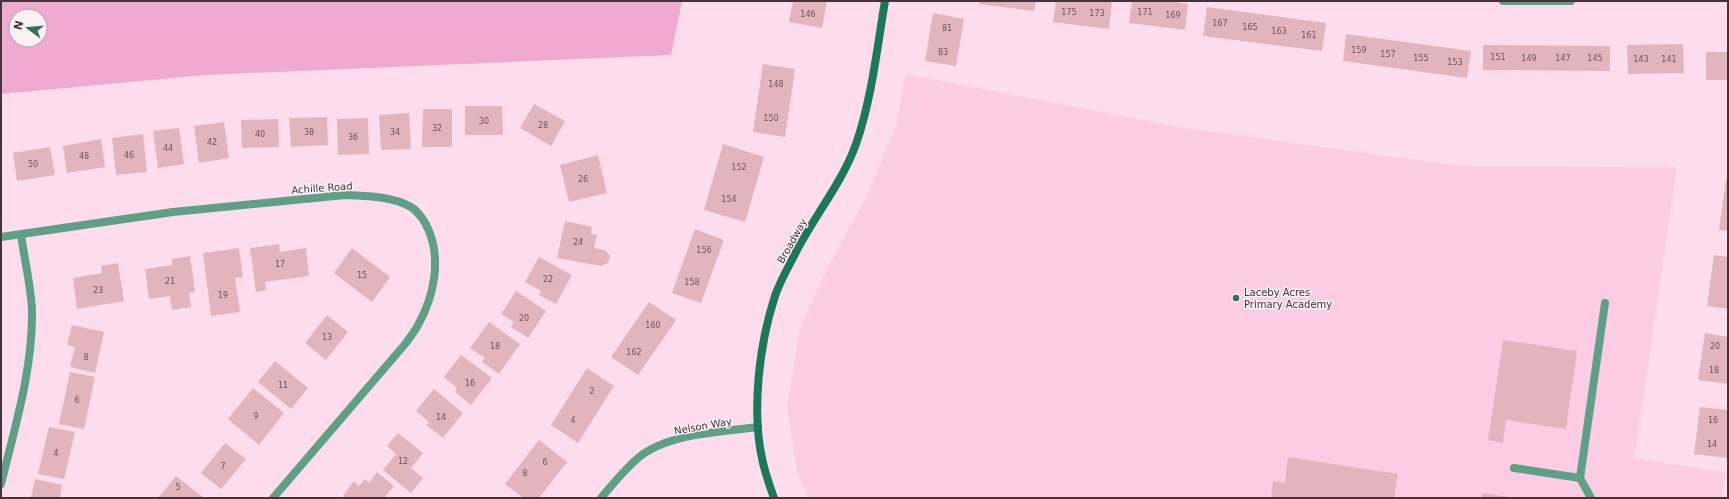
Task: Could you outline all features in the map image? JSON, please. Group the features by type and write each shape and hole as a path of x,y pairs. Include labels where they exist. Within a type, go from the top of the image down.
{"street":[{"name":"Broadway","path":"774,498 763,462 758,427 758,384 764,343 775,295 797,251 840,180 856,144 867,105 885,1"},
{"path":"1503,1 1571,1"},
{"name":"Achille Road","path":"1,237 173,212 345,195 369,196 392,200 412,207 426,222 433,240 434,282 428,303 419,323 406,343 273,498"},
{"path":"1,484 23,392 31,351 32,309 21,234"},
{"path":"1591,498 1580,478 1605,303"},
{"name":"Nelson Way","path":"601,498 639,457 658,446 682,438 758,427"},
{"path":"1514,468 1580,478"}],"shaded area":[{"path":"1,1 682,1 671,55 206,75 1,94"},
{"name":"Laceby Acres Primary Academy","path":"906,74 1178,127 1460,166 1677,167 1634,458 1726,473 1722,498 809,498 797,472 787,407 800,328 828,267 868,194 896,125"}],"building":[{"path":"793,1 827,1 822,28 789,22"},
{"path":"979,1 1036,1 1034,11 979,4"},
{"path":"1056,1 1112,1 1109,29 1053,22"},
{"path":"1132,1 1169,1 1188,4 1185,30 1129,23"},
{"path":"1207,7 1326,23 1322,51 1203,36"},
{"path":"933,13 964,19 956,66 925,61"},
{"path":"1346,34 1471,51 1467,78 1343,61"},
{"path":"1683,44 1684,73 1628,74 1627,45"},
{"path":"1483,45 1610,46 1610,71 1483,70"},
{"path":"1706,52 1728,52 1728,80 1706,80"},
{"path":"763,64 795,69 785,137 753,132"},
{"path":"534,104 565,121 551,146 520,128"},
{"path":"465,106 502,106 503,135 465,135"},
{"path":"423,109 452,109 452,147 422,147"},
{"path":"409,113 411,149 381,150 379,115"},
{"path":"327,117 328,145 291,147 289,118"},
{"path":"368,118 369,154 338,155 337,119"},
{"path":"278,119 279,147 242,148 241,120"},
{"path":"224,122 229,158 199,163 194,126"},
{"path":"179,128 184,164 158,168 153,131"},
{"path":"143,134 147,172 116,175 112,138"},
{"path":"101,139 105,167 67,173 63,146"},
{"path":"723,144 764,157 745,222 704,210"},
{"path":"50,147 55,175 17,181 13,153"},
{"path":"598,155 607,193 569,202 560,165"},
{"path":"1726,179 1728,179 1728,231 1719,230"},
{"path":"565,221 592,227 591,234 597,235 594,248 605,250 610,256 608,263 601,266 557,258"},
{"path":"695,229 724,240 701,303 672,293"},
{"path":"279,244 280,252 306,248 309,276 265,282 266,290 256,292 250,248"},
{"path":"239,248 243,277 235,278 240,312 211,316 203,253"},
{"path":"352,248 390,277 372,302 334,273"},
{"path":"1714,255 1728,257 1728,309 1707,306"},
{"path":"190,256 195,292 189,293 191,307 172,310 170,296 149,299 145,269 172,265 172,259"},
{"path":"539,257 572,275 556,304 539,295 541,291 525,282"},
{"path":"118,263 124,301 77,309 73,278 102,273 101,266"},
{"path":"516,291 546,311 528,338 511,327 514,322 501,314"},
{"path":"649,302 676,320 638,375 611,357"},
{"path":"327,315 348,332 326,360 305,343"},
{"path":"489,322 520,344 499,374 482,362 485,358 470,348"},
{"path":"72,325 104,332 95,373 70,367 75,347 67,345"},
{"path":"1705,333 1728,337 1728,384 1698,380"},
{"path":"1503,340 1577,351 1566,429 1506,420 1503,443 1488,440"},
{"path":"461,355 492,378 471,405 455,392 457,388 444,377"},
{"path":"275,361 308,388 291,409 258,382"},
{"path":"587,368 614,386 578,443 551,425"},
{"path":"70,372 95,377 84,429 59,424"},
{"path":"253,388 284,413 259,445 228,419"},
{"path":"434,389 463,413 443,438 426,425 429,422 416,411"},
{"path":"1700,407 1728,410 1728,458 1694,454"},
{"path":"49,427 75,432 64,479 38,474"},
{"path":"398,433 423,453 411,468 423,478 411,493 383,470 396,454 387,446"},
{"path":"539,440 567,462 539,498 523,498 505,484"},
{"path":"225,443 246,459 221,489 201,473"},
{"path":"1288,457 1398,474 1394,498 1271,498 1273,481 1285,483"},
{"path":"377,472 394,486 384,498 345,498 343,496 354,481 359,486 365,479 369,483"},
{"path":"176,476 204,498 158,498"},
{"path":"35,479 62,485 60,498 31,498"},
{"path":"1482,493 1510,497 1510,498 1481,498"}],"place":[{"name":"Laceby Acres Primary Academy","path":"1236,298"}]}
